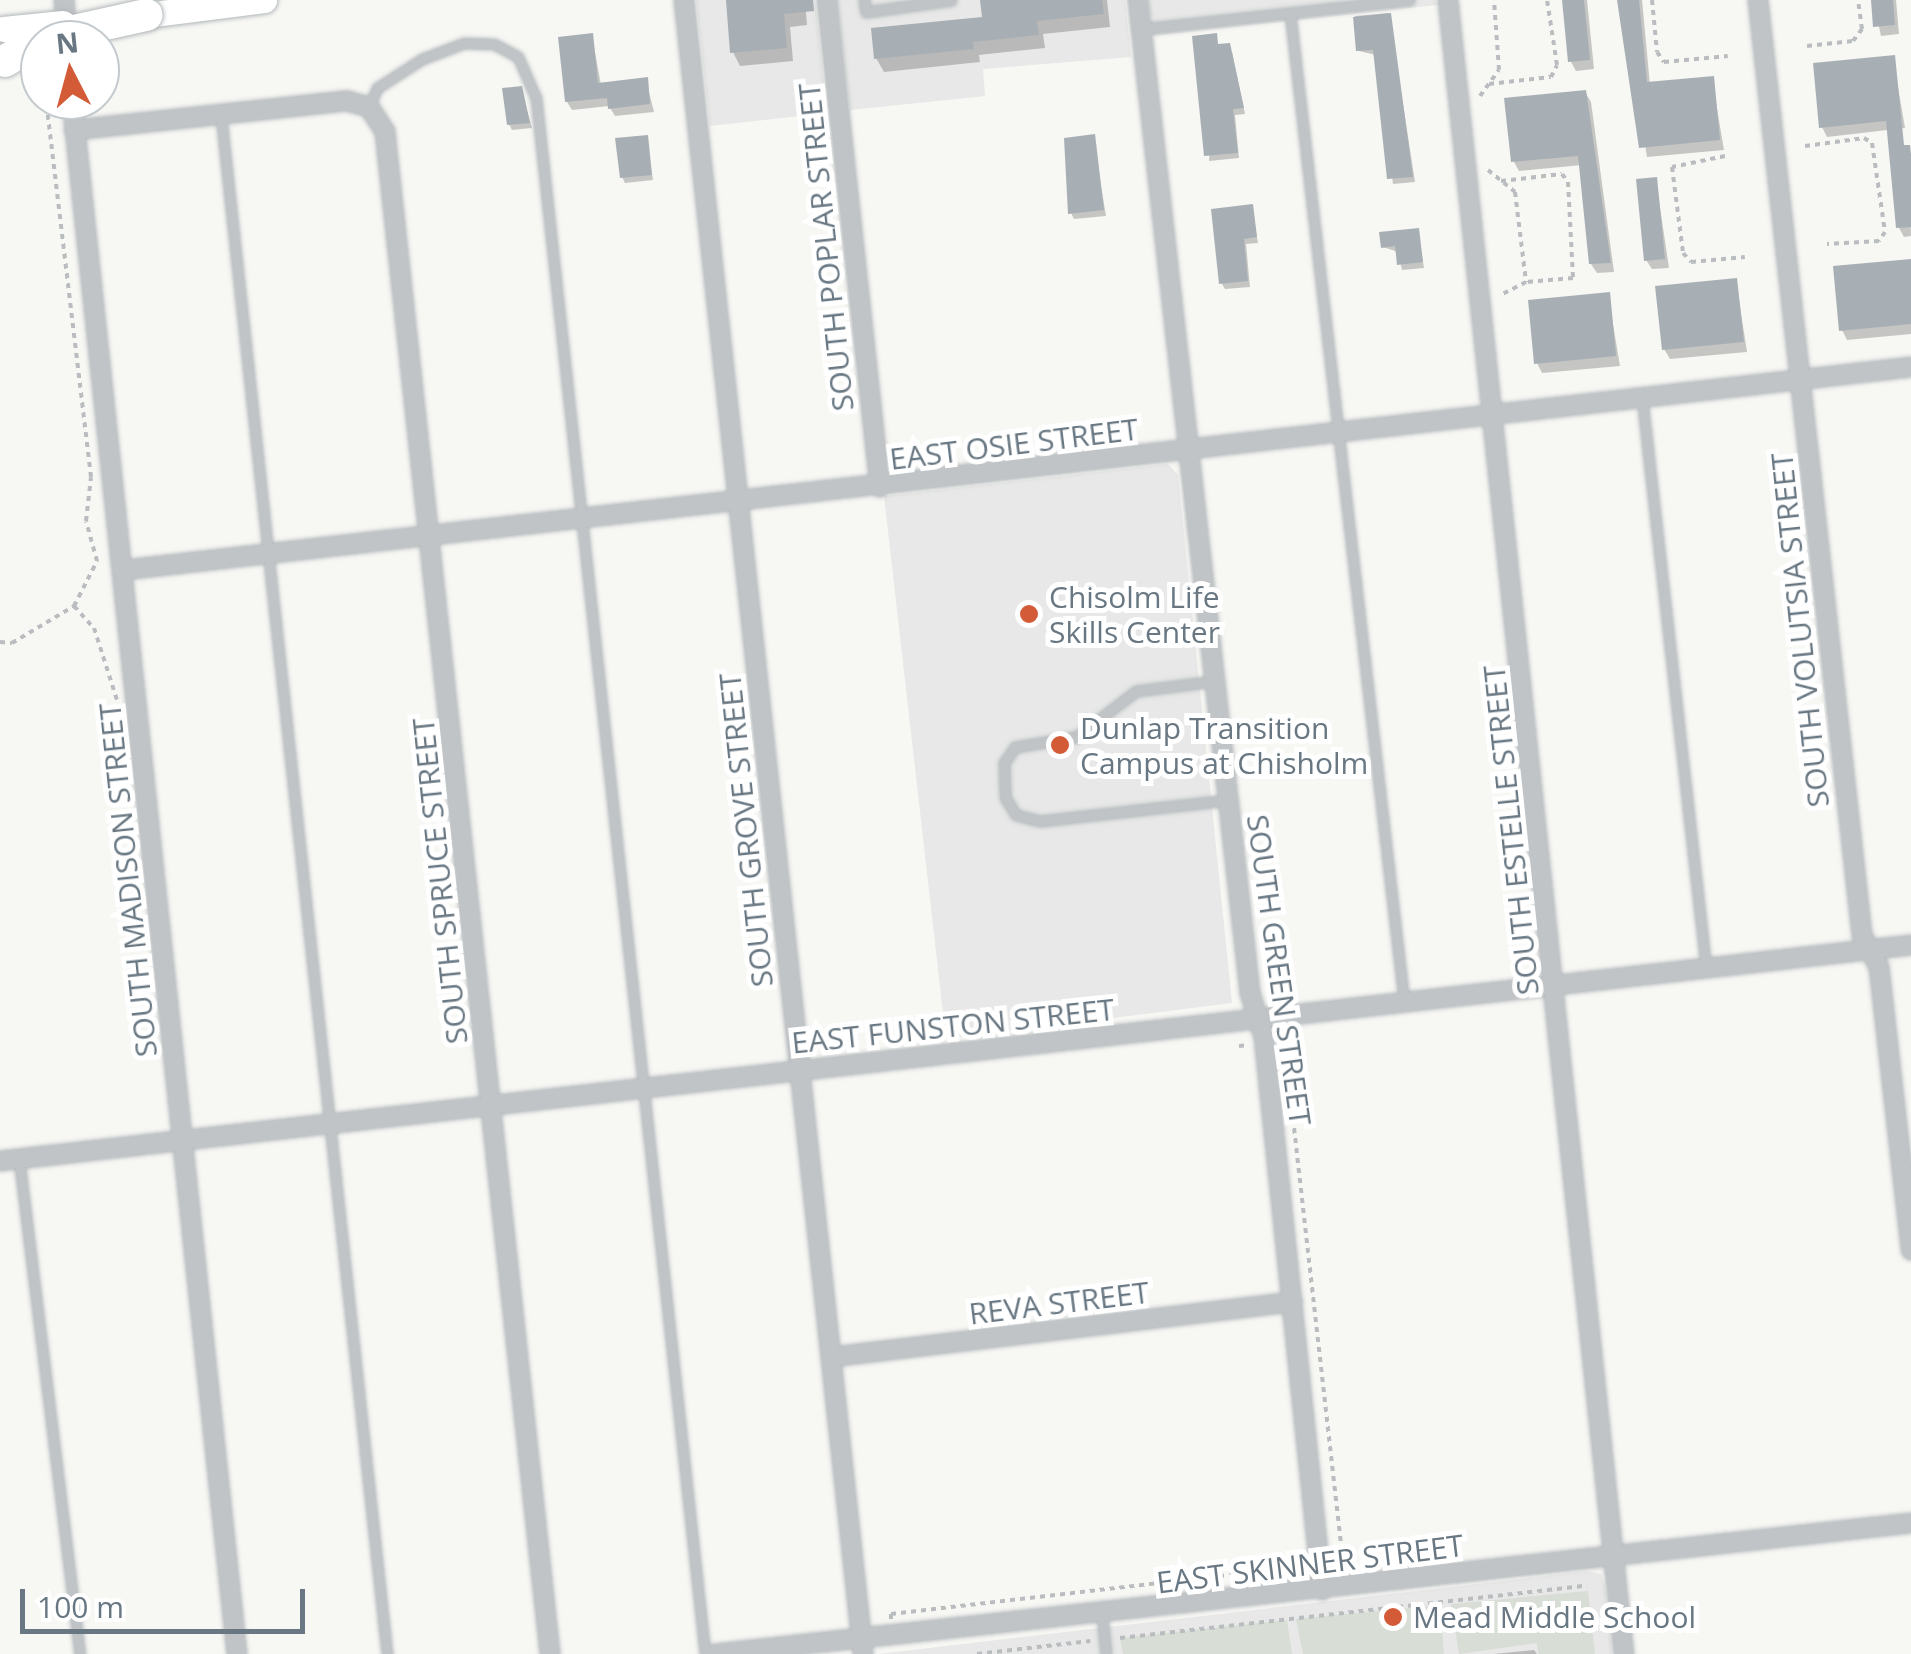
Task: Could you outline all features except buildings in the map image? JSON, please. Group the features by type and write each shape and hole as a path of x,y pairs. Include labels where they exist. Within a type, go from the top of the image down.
{"highway":[{"path":"3,40 42,38 146,16"}],"main road":[{"path":"146,16 264,0"}],"street":[{"name":"SOUTH GROVE STREET","path":"684,0 863,1646"},
{"name":"SOUTH POPLAR STREET","path":"827,0 880,488"},
{"name":"SOUTH GREEN STREET","path":"1138,0 1228,800 1258,1019 1265,1042 1322,1590"},
{"name":"SOUTH ESTELLE STREET","path":"1448,0 1624,1654"},
{"name":"SOUTH VOLUTSIA STREET","path":"1758,0 1862,935 1879,967 1911,1250"},
{"path":"74,130 346,100 369,107"},
{"name":"SOUTH SPRUCE STREET","path":"369,107 385,132 550,1654"},
{"name":"SOUTH MADISON STREET","path":"73,120 236,1654"},
{"name":"EAST OSIE STREET","path":"124,570 880,488 1911,367"},
{"name":"EAST FUNSTON STREET","path":"10,1160 1911,945"},
{"name":"REVA STREET","path":"831,1356 1292,1302"},
{"name":"EAST SKINNER STREET","path":"715,1654 863,1646 894,1638 1911,1523"}],"lane":[{"path":"864,0 866,12 951,0"},
{"path":"1141,29 1409,0"},
{"path":"1290,13 1404,1002"},
{"path":"369,107 377,88 392,78 464,44 494,44 518,57 532,78 705,1654"},
{"path":"221,114 272,553 387,1654"},
{"path":"1642,398 1706,968"},
{"path":"1215,681 1136,691 1076,737 1015,746 1004,763 1005,798 1016,815 1040,821 1228,800"},
{"path":"10,1160 80,1654"},
{"path":"1102,1616 1106,1654"}],"path":[{"path":"1480,96 1500,70 1494,0"},
{"path":"1489,84 1551,77 1557,65 1547,0"},
{"path":"1652,0 1657,52 1664,62 1728,56"},
{"path":"1807,46 1853,41 1862,29 1858,0"},
{"path":"0,642 12,643 74,606 97,561 86,521 91,477 48,120"},
{"path":"1805,146 1864,138 1872,143 1885,232 1879,241 1827,244"},
{"path":"1725,156 1672,167 1683,253 1691,262 1745,256"},
{"path":"1488,170 1514,192 1526,282"},
{"path":"1501,181 1562,174 1568,182 1573,278 1526,282 1502,294"},
{"path":"74,606 94,628 118,702 137,703"},
{"path":"894,1638 890,1614 1343,1562 1287,1039 1239,1046"},
{"path":"978,1654 1587,1586"}],"shaded area":[{"path":"696,0 815,0 827,113 710,126"},
{"path":"837,0 1125,0 1131,57 983,69 985,96 850,110"},
{"path":"1148,0 1436,0 1437,5 1153,36"},
{"name":"Dunlap Transition Campus at Chisholm","path":"1168,464 1178,475 1232,1003 946,1039 884,496"},
{"name":"Mead Middle School","path":"1587,1571 1601,1574 1605,1586 1612,1654 878,1654"},
{"path":"1588,1591 1595,1654 1538,1654 1537,1643 1459,1654 1451,1604"},
{"path":"1440,1605 1444,1654 1303,1654 1296,1619"},
{"path":"1287,1620 1292,1654 1123,1654 1120,1638"}],"place":[{"name":"Chisolm Life Skills Center","path":"1029,614"},
{"name":"Dunlap Transition Campus at Chisholm","path":"1060,745"},
{"name":"Mead Middle School","path":"1393,1617"}]}
